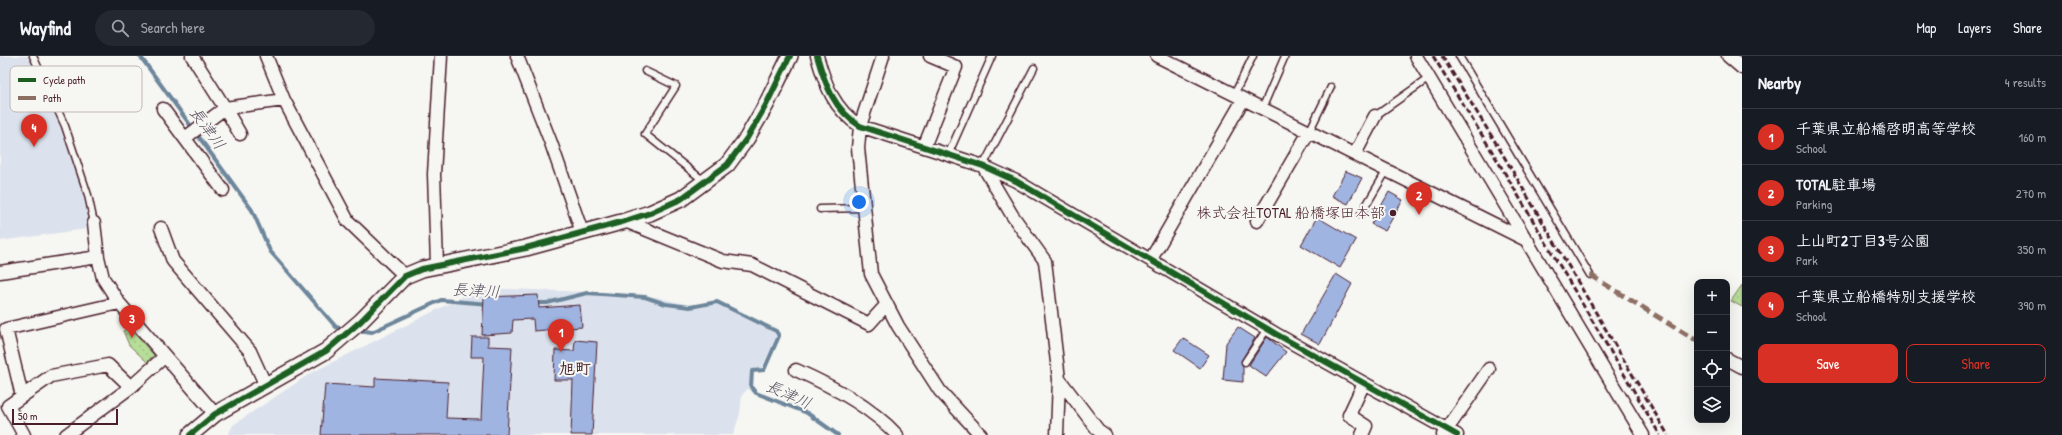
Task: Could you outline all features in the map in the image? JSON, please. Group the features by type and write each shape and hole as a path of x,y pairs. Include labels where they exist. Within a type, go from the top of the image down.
{"street":[{"path":"192,56 240,134"},
{"path":"266,56 284,100 348,221 405,276"},
{"path":"437,265 434,174 441,56"},
{"path":"517,56 551,143 582,232"},
{"path":"190,435 215,414 326,351 361,322 405,276 437,265 526,248 625,221 650,213 681,199 727,165 747,138 766,105 790,56"},
{"path":"817,56 824,78 834,101 849,119 860,126 983,166 1016,181 1151,259 1267,329 1364,383 1449,433 1489,369"},
{"path":"883,56 860,126 858,148 871,274 898,326 940,391 980,435"},
{"path":"924,147 956,67 930,56"},
{"path":"1157,56 1238,98 1355,154 1528,242"},
{"path":"1416,56 1643,435"},
{"path":"1728,56 1742,68"},
{"path":"1151,259 1238,98"},
{"path":"185,138 224,108 284,100"},
{"path":"163,109 223,190"},
{"path":"1355,154 1375,116"},
{"path":"1258,221 1309,132"},
{"path":"983,166 1012,216 1045,262 1059,379 1057,435"},
{"path":"625,221 723,261 752,265 869,324 887,304"},
{"path":"94,223 98,257 103,278 119,303 164,357 215,414"},
{"path":"161,228 173,261 250,351 266,386"},
{"path":"0,272 98,257"},
{"path":"22,396 6,329 119,303"},
{"path":"66,435 131,387 164,357"},
{"path":"1730,360 1742,367"},
{"path":"24,435 8,406 51,376 108,365 131,387"},
{"path":"796,370 820,381 882,419 897,435"},
{"path":"1059,379 1098,430 1105,435"},
{"path":"1362,435 1366,426 1349,415 1364,383"}],"lane":[{"path":"32,56 37,66"},
{"path":"948,155 992,56"},
{"path":"1238,98 1253,56"},
{"path":"1262,109 1285,56"},
{"path":"1458,56 1590,275"},
{"path":"983,166 1034,68"},
{"path":"646,71 676,86 645,134 706,182"},
{"path":"1375,116 1429,78"},
{"path":"1309,132 1331,87"},
{"path":"58,112 65,126 88,195 94,223"},
{"path":"1361,214 1387,170"},
{"path":"820,209 863,208"},
{"path":"1245,362 1267,329"}],"shaded area":[{"path":"0,56 29,56 33,66 10,66 10,112 54,112 61,128 84,195 90,222 87,229 0,241"},
{"path":"480,288 613,293 656,297 692,306 721,301 723,307 774,332 777,337 762,367 760,369 751,370 750,387 742,395 740,414 733,435 228,435 233,425 311,373"}],"green space":[{"path":"1742,285 1742,307 1731,301"},
{"path":"129,328 154,355 147,362 129,345 123,331"}],"building":[{"path":"1346,171 1362,178 1348,204 1332,196"},
{"path":"1389,192 1403,200 1385,231 1371,224"},
{"path":"1317,217 1356,240 1340,268 1301,245"},
{"path":"1336,274 1352,284 1320,344 1301,334"},
{"path":"538,295 539,308 580,305 582,327 534,331 533,319 513,320 512,333 482,335 484,297"},
{"path":"1238,327 1255,338 1241,361 1243,366 1243,382 1223,380 1226,343"},
{"path":"472,337 488,337 488,346 512,347 507,435 321,435 325,384 375,387 375,378 448,382 446,418 481,419 484,357 471,357"},
{"path":"1267,337 1286,352 1266,377 1249,365"},
{"path":"1183,338 1209,355 1200,368 1174,350"},
{"path":"575,340 597,342 592,435 571,435 573,380 554,380 555,350 574,351"}],"waterway":[{"name":"長津川","path":"140,56 252,210 270,251 336,327 346,329"},
{"name":"長津川","path":"534,303 547,303 587,293 645,297 666,304 690,307 717,302 776,331 779,336 764,370 752,371 751,387 756,393 807,413 838,435"},
{"name":"長津川","path":"357,330 372,332 441,300 489,304"}],"railway":[{"path":"1433,56 1493,153 1660,435"},
{"path":"1442,56 1499,148 1668,435"}],"marked path":[{"path":"1590,275 1694,339"}],"cycle path":[{"path":"190,435 215,414 326,351 361,321 405,276 422,269 526,248 625,221 650,213 681,199 727,165 747,138 766,105 790,56"},
{"path":"817,56 823,76 832,96 843,112 860,126 983,166 1016,181 1276,334 1457,435"}],"place":[{"name":"千葉県立船橋特別支援学校","path":"34,147"},
{"name":"株式会社TOTAL 船橋塚田本部","path":"1393,213"},
{"name":"TOTAL駐車場","path":"1419,215"},
{"name":"上山町2丁目3号公園","path":"132,338"},
{"name":"千葉県立船橋啓明高等学校","path":"561,352"}],"district":[{"name":"旭町","path":"575,368"}]}
